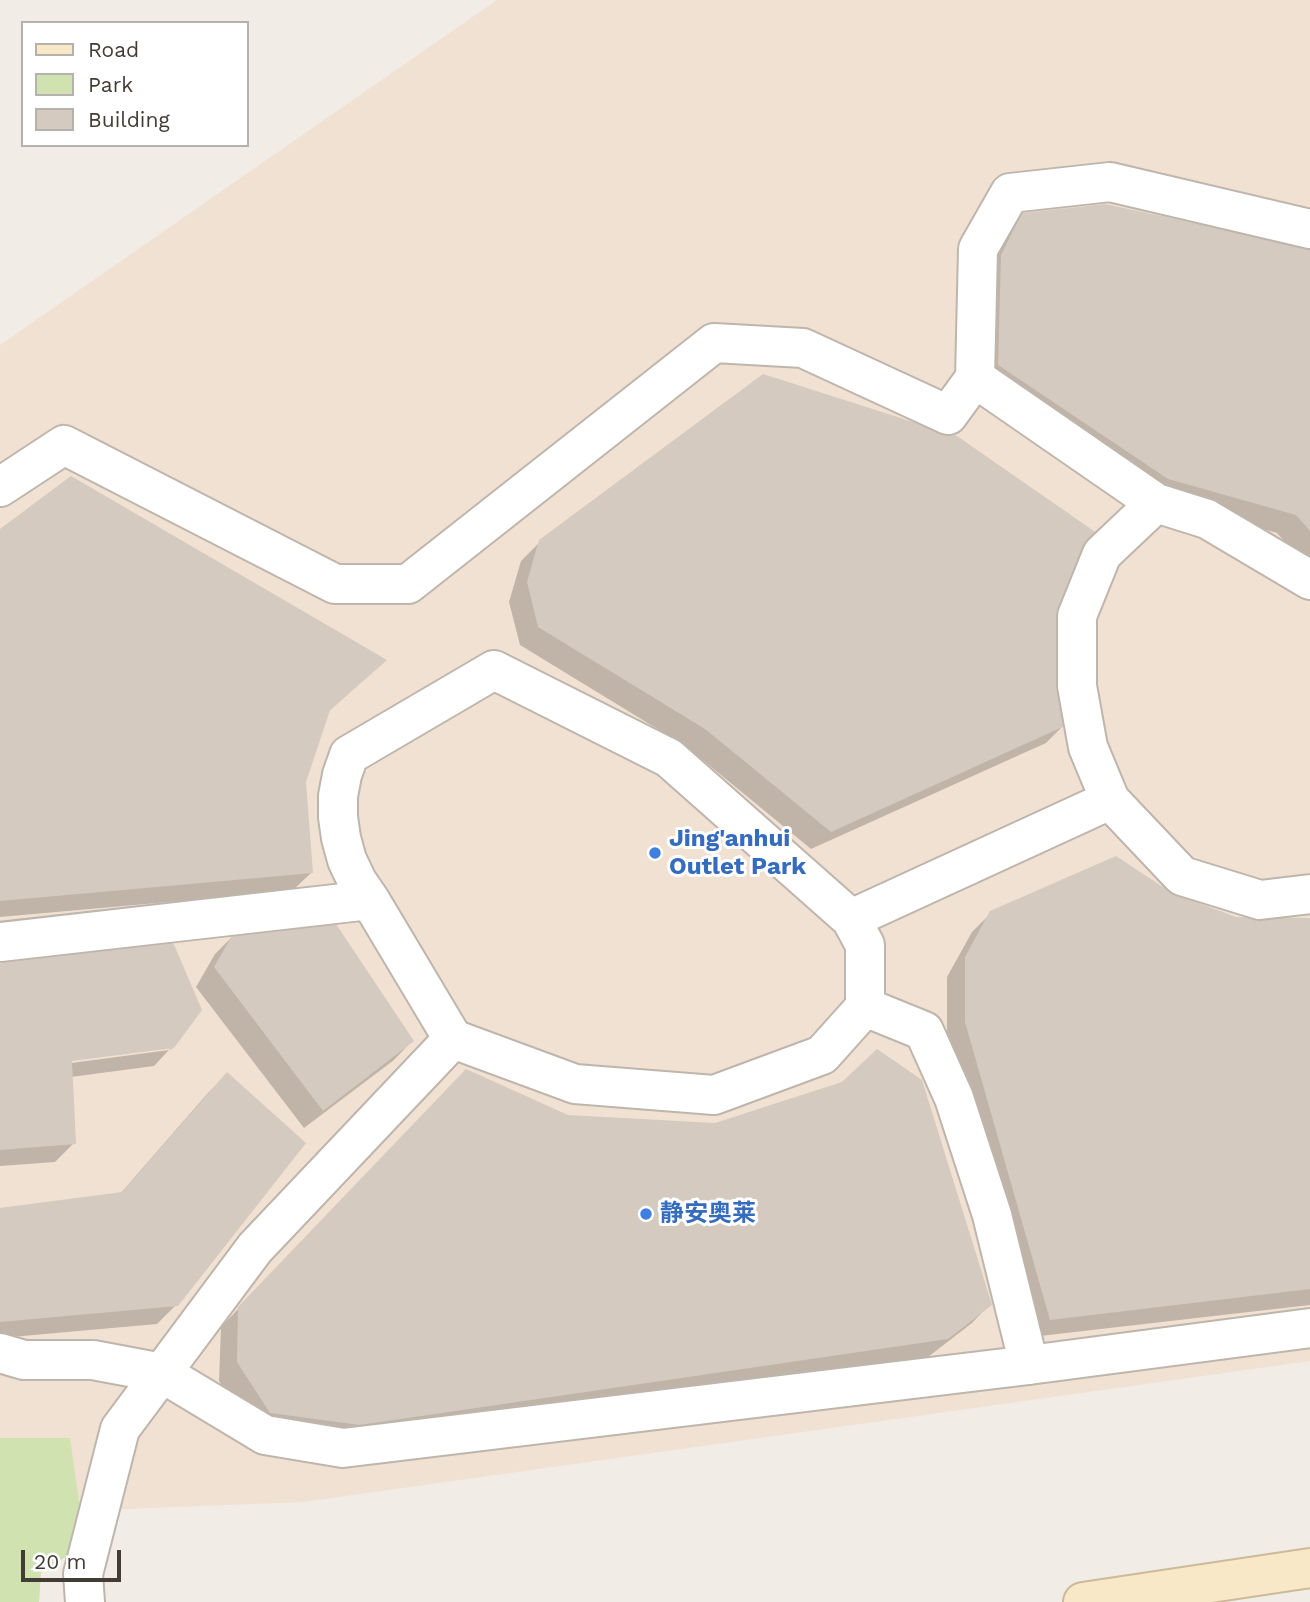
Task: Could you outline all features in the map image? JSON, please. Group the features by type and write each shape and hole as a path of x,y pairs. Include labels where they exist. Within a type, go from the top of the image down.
{"main road":[{"path":"1083,1602 1310,1568"}],"street":[{"path":"0,487 64,445 335,584 408,584 714,343 803,348 948,415 975,378 978,249 1010,193 1110,182 1310,229"},
{"path":"975,378 1156,503 1206,519 1310,580"},
{"path":"1156,503 1102,554 1077,616 1077,686 1088,747 1110,800 1182,876 1260,900 1310,894"},
{"path":"494,670 669,758 851,919 865,945 865,1007 822,1055 714,1095 575,1084 453,1039 347,860 338,817 342,775 349,755 494,670"},
{"path":"851,919 1110,800"},
{"path":"0,942 370,900"},
{"path":"865,1007 924,1031 954,1098 992,1215 1029,1365"},
{"path":"85,1602 83,1574 120,1429 255,1248 453,1039"},
{"path":"0,1353 23,1360 93,1360 162,1373 265,1435 344,1448 1310,1328"}],"shaded area":[{"name":"Jing'anhui Outlet Park","path":"497,0 1310,0 1310,1361 303,1502 0,1514 0,345"}],"green space":[{"path":"0,1438 70,1438 85,1544 41,1573 39,1602 0,1602"}],"building":[{"path":"1105,204 1310,248 1310,531 1296,515 1168,479 998,365 1001,255 1022,213"},
{"path":"763,374 957,436 1101,536 1067,725 831,832 705,729 538,627 527,582 539,540"},
{"path":"71,476 387,660 330,710 306,782 313,873 0,901 0,529"},
{"path":"1116,856 1172,893 1236,917 1310,918 1310,1289 1050,1320 965,1022 965,957 990,911"},
{"path":"336,924 414,1041 323,1111 214,967 233,934"},
{"path":"172,940 202,1010 174,1048 72,1061 76,1144 0,1150 0,964 17,954"},
{"name":"静安奥莱","path":"877,1049 922,1080 992,1305 948,1339 360,1425 270,1413 237,1362 238,1307 466,1069 568,1115 715,1123 842,1082"},
{"path":"227,1072 306,1143 178,1306 0,1322 0,1208 122,1192"}],"place":[{"name":"Jing'anhui Outlet Park","path":"655,853"},
{"name":"静安奥莱","path":"646,1214"}]}
